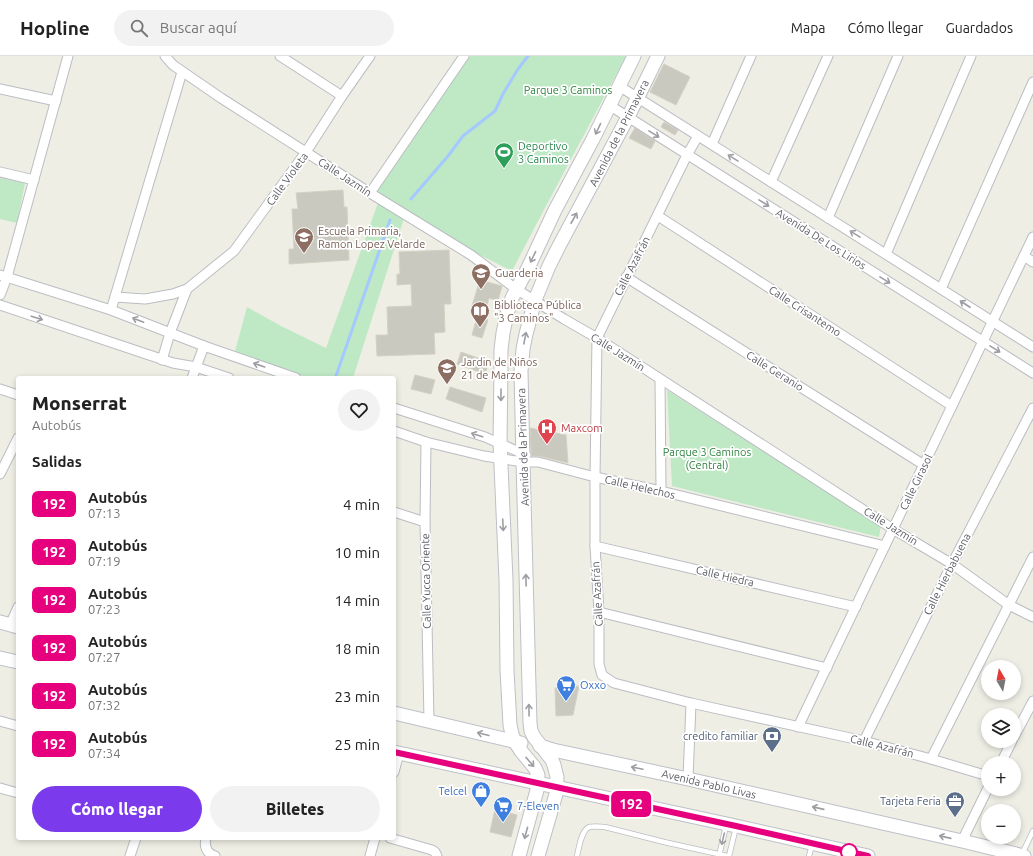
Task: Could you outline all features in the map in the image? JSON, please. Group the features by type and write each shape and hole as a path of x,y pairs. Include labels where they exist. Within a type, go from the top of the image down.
{"street":[{"path":"0,295 4,276 34,180 68,56"},
{"name":"Calle Jazmín","path":"165,56 182,72 221,98 370,193 471,255 516,289 597,338 893,529 952,564 1009,605 1033,617"},
{"path":"280,56 342,96"},
{"name":"Calle Violeta","path":"115,297 145,300 173,294 187,289 234,251 306,152 370,56"},
{"path":"370,193 464,56"},
{"name":"Avenida de la Primavera","path":"515,742 509,717 506,580 500,443 501,350 506,314 516,289 528,268 634,56"},
{"name":"Avenida de la Primavera","path":"557,788 557,777 552,760 540,746 531,731 530,723 521,372 523,349 535,300 558,246 628,117 658,56"},
{"path":"712,144 751,56"},
{"path":"771,182 828,56"},
{"path":"828,218 898,56"},
{"path":"886,254 971,56"},
{"path":"111,310 182,72"},
{"path":"941,289 1033,82"},
{"name":"Avenida De Los Lirios","path":"619,86 1033,347"},
{"path":"0,88 56,101"},
{"name":"Avenida De Los Lirios","path":"609,105 1033,373"},
{"name":"Calle Azafrán","path":"698,136 687,155 597,338 594,477 595,546 599,612 599,664 602,675 614,683 691,703 864,741 981,774"},
{"path":"0,172 34,180"},
{"name":"Calle Crisantemo","path":"658,216 952,406"},
{"name":"Calle Girasol","path":"798,727 1033,237"},
{"path":"1024,256 1033,262"},
{"path":"4,276 111,310 204,346 290,376"},
{"name":"Calle Geranio","path":"626,277 924,465"},
{"name":"Calle Violeta","path":"162,360 170,333 187,289"},
{"path":"0,306 162,360 196,367 223,376"},
{"path":"193,376 204,346"},
{"path":"660,379 661,491"},
{"path":"0,389 16,394"},
{"name":"Calle Hierbabuena","path":"864,741 952,564 1033,408"},
{"path":"396,409 485,437 500,443 523,458"},
{"name":"Calle Helechos","path":"396,432 426,442 484,456 523,458 594,477 661,491 885,546"},
{"path":"0,474 16,442"},
{"name":"Calle Yucca Oriente","path":"426,442 425,522 429,721"},
{"path":"396,513 425,522"},
{"name":"Calle Hiedra","path":"595,546 856,607"},
{"path":"931,759 1033,557"},
{"path":"9,624 16,611"},
{"path":"599,612 827,668"},
{"path":"0,658 16,662"},
{"path":"1021,724 1033,701"},
{"path":"688,779 691,703"},
{"name":"Avenida Pablo Livas","path":"396,713 515,742 540,746 688,779 1023,856"},
{"path":"0,720 16,725"},
{"path":"515,742 537,771 538,775 538,784 519,856"},
{"path":"397,753 731,825 811,850 868,856"},
{"path":"0,788 16,792"},
{"path":"538,856 557,788"},
{"path":"962,841 984,796"},
{"path":"130,856 135,840"},
{"path":"206,840 205,848 214,856"},
{"path":"370,856 374,840"},
{"path":"396,840 432,850 437,856"}],"lane":[{"path":"719,855 731,825"},
{"path":"577,856 584,831 590,827 605,827 728,856 731,825"},
{"path":"1023,856 1033,830"}],"green space":[{"name":"Parque 3 Caminos","path":"470,56 626,56 512,271 478,254 406,212 354,376 303,376 234,355 247,307 326,348 379,200 404,211 376,190"},
{"path":"0,178 25,183 17,223 0,219"},
{"name":"Parque 3 Caminos (Central)","path":"667,390 881,526 879,537 672,486"}],"building":[{"path":"664,64 690,77 676,105 650,92"},
{"path":"664,122 678,130 675,135 661,127"},
{"path":"635,128 655,141 651,149 629,138"},
{"path":"343,190 344,207 347,207 349,260 289,264 289,249 294,249 292,209 298,209 296,193"},
{"path":"449,250 451,304 444,304 445,332 434,333 435,354 377,356 376,335 388,335 387,307 412,306 411,284 397,285 397,274 400,274 399,252"},
{"path":"480,280 502,286 498,301 489,298 484,316 470,312"},
{"name":"Biblioteca Pública \"3 Caminos\"","path":"477,317 488,320 482,338 472,335"},
{"path":"461,352 489,362 485,374 457,364"},
{"path":"415,375 435,380 431,394 411,389"},
{"path":"450,387 486,398 482,412 446,399"},
{"name":"Maxcom","path":"530,428 566,435 568,463 539,456 532,456"},
{"name":"Oxxo","path":"579,686 573,715 556,716 555,688"},
{"name":"7-Eleven","path":"495,809 517,815 511,837 490,832"}],"waterway":[{"path":"411,199 463,136 495,111 503,94 518,69 528,56"},
{"path":"336,376 390,220"}],"bus line":[{"name":"192","path":"396,752 514,777 538,784 868,856"}],"place":[{"name":"Deportivo 3 Caminos","path":"504,169"},
{"name":"Escuela Primaria, Ramon Lopez Velarde","path":"304,254"},
{"name":"Guarderia","path":"481,290"},
{"name":"Biblioteca Pública \"3 Caminos\"","path":"480,328"},
{"name":"Jardin de Niños 21 de Marzo","path":"447,385"},
{"name":"Maxcom","path":"547,445"},
{"name":"Oxxo","path":"566,702"},
{"name":"credito familiar","path":"772,753"},
{"name":"Telcel","path":"481,808"},
{"name":"Tarjeta Feria","path":"955,818"},
{"name":"7-Eleven","path":"503,823"}]}
